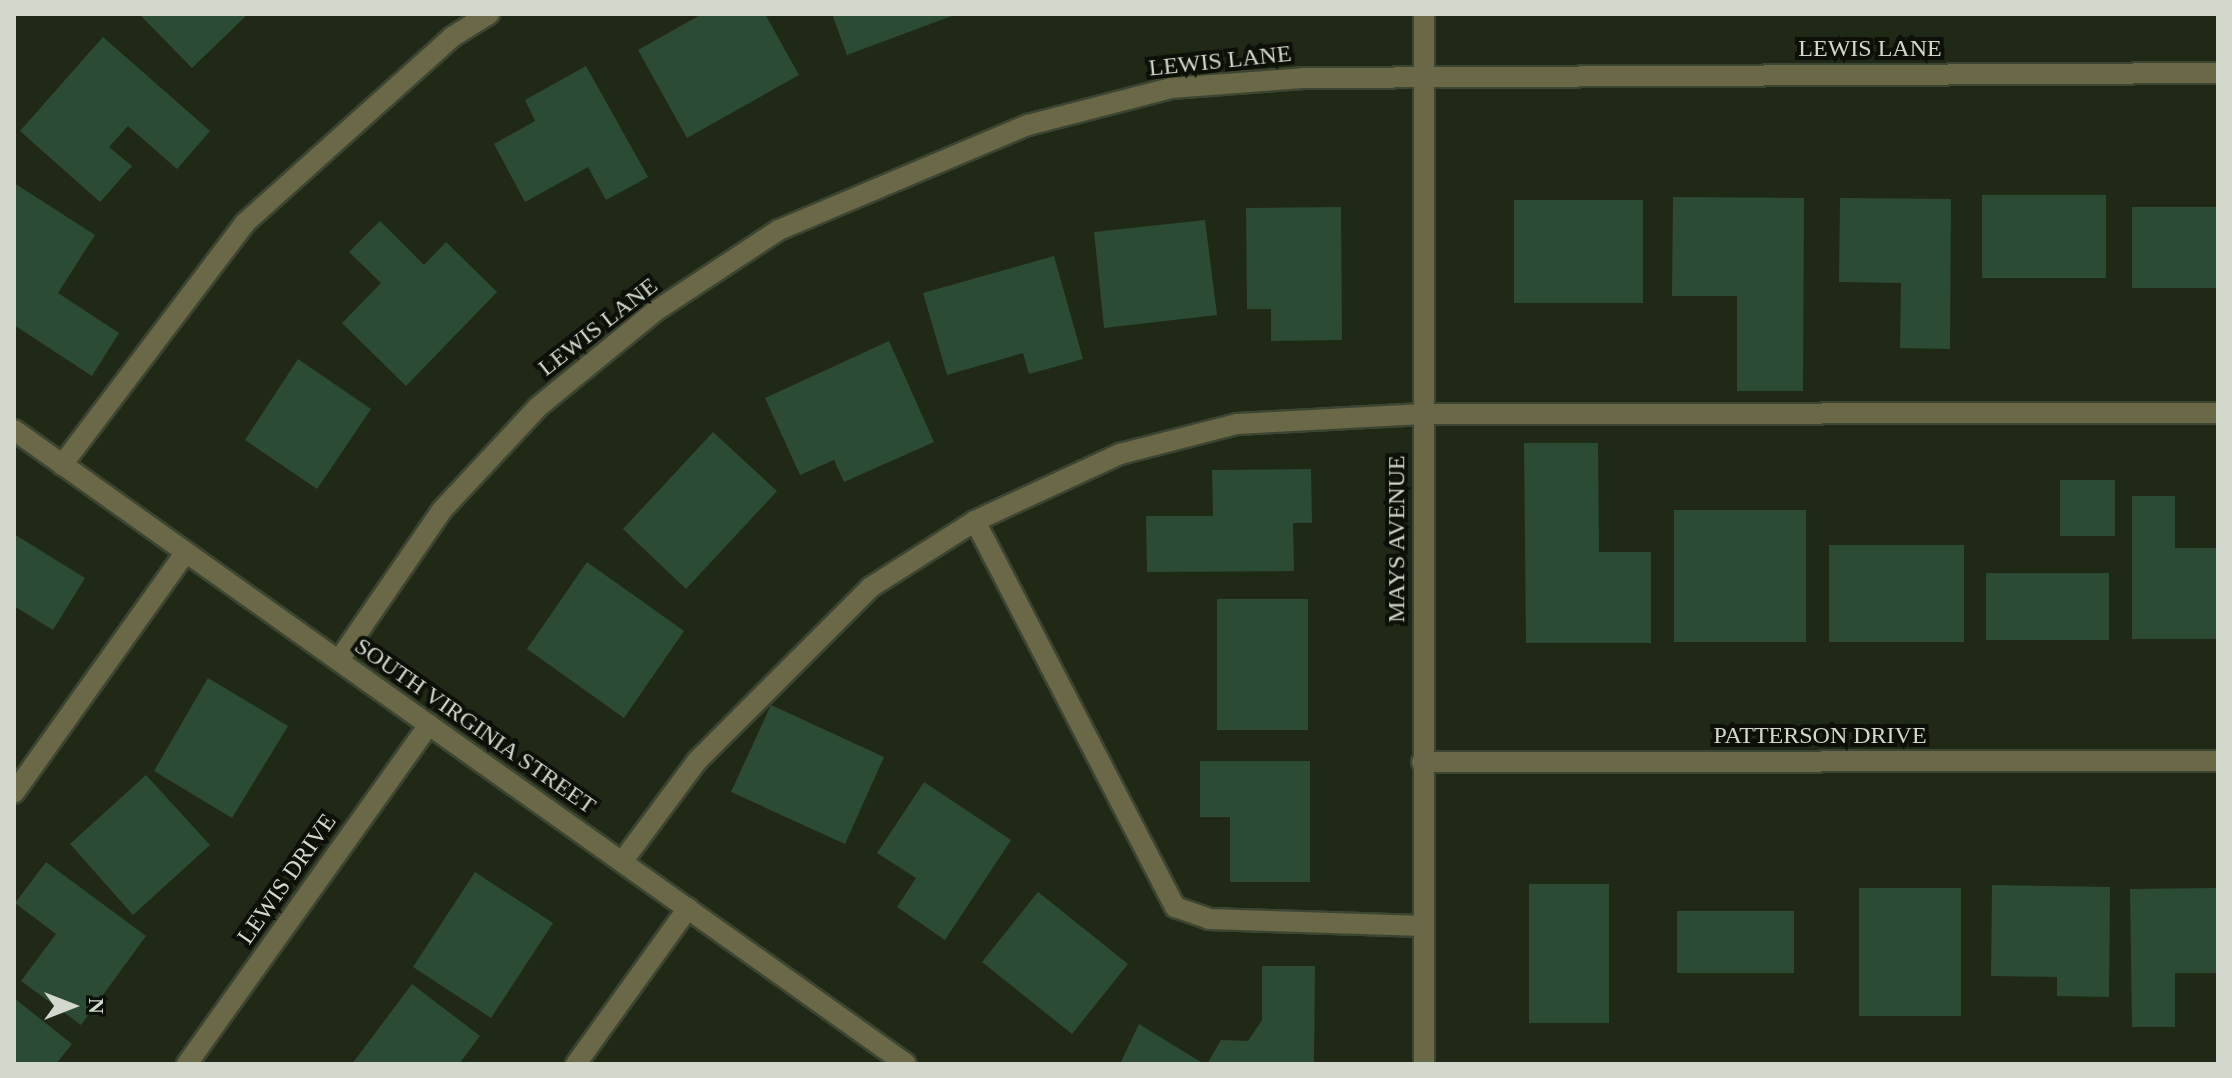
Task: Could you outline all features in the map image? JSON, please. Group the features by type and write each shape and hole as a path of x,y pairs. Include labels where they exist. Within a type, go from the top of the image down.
{"street":[{"path":"62,465 245,223 452,37 489,14"},
{"name":"MAYS AVENUE","path":"1424,14 1424,1064"},
{"name":"LEWIS LANE","path":"339,660 442,510 538,407 654,312 779,230 1028,125 1171,88 1424,77 2218,73"},
{"path":"622,862 697,761 871,587 975,521 1120,454 1237,424 1423,414 2218,413"},
{"name":"SOUTH VIRGINIA STREET","path":"14,430 906,1064"},
{"path":"975,521 1175,907 1209,919 1423,926"},
{"path":"14,793 185,553"},
{"name":"LEWIS DRIVE","path":"187,1064 429,725"},
{"name":"PATTERSON DRIVE","path":"1422,762 2218,761"},
{"path":"576,1064 688,908"}],"building":[{"path":"139,14 248,14 192,68"},
{"path":"702,14 765,14 799,75 687,138 638,50"},
{"path":"832,14 957,14 847,55"},
{"path":"103,37 210,131 177,169 128,126 109,147 132,166 100,202 20,131"},
{"path":"586,66 648,177 606,200 588,167 525,202 494,144 535,121 525,100"},
{"path":"14,183 95,235 58,293 119,333 92,376 14,325"},
{"path":"1982,195 2106,195 2106,278 1982,278"},
{"path":"1673,197 1804,198 1803,391 1737,391 1737,296 1672,296"},
{"path":"1840,198 1951,199 1950,349 1900,348 1901,283 1839,282"},
{"path":"1514,200 1643,200 1643,303 1514,303"},
{"path":"1341,207 1342,340 1271,341 1271,309 1247,309 1246,208"},
{"path":"2132,207 2218,207 2218,288 2132,288"},
{"path":"1205,220 1217,315 1104,328 1094,232"},
{"path":"380,221 424,265 446,242 497,292 406,386 342,323 381,283 349,252"},
{"path":"1054,256 1083,359 1029,374 1023,353 947,375 923,293"},
{"path":"889,341 934,442 844,482 834,460 800,475 765,398"},
{"path":"298,359 371,409 317,489 245,440"},
{"path":"713,432 777,491 686,589 623,529"},
{"path":"1524,443 1598,443 1599,552 1651,552 1651,643 1526,643"},
{"path":"1311,469 1312,523 1293,523 1294,571 1147,572 1146,516 1213,516 1212,470"},
{"path":"2060,480 2115,480 2115,536 2060,536"},
{"path":"2132,496 2175,496 2175,548 2218,548 2218,639 2132,639"},
{"path":"1674,510 1806,510 1806,642 1674,642"},
{"path":"14,534 85,578 53,630 14,606"},
{"path":"1829,545 1964,545 1964,642 1829,642"},
{"path":"587,562 684,631 624,718 527,649"},
{"path":"1986,573 2109,573 2109,640 1986,640"},
{"path":"1217,599 1308,599 1308,730 1217,730"},
{"path":"208,678 288,726 232,818 154,771"},
{"path":"771,705 884,757 845,844 731,792"},
{"path":"1200,761 1310,761 1310,882 1230,882 1230,817 1200,817"},
{"path":"146,775 210,845 133,915 70,844"},
{"path":"924,782 1011,840 945,940 897,907 916,878 877,853"},
{"path":"46,862 146,936 81,1025 21,981 56,934 15,903"},
{"path":"475,872 553,923 491,1018 413,967"},
{"path":"1529,884 1609,884 1609,1023 1529,1023"},
{"path":"1992,885 2110,887 2109,997 2057,996 2057,977 1991,976"},
{"path":"1859,888 1961,888 1961,1016 1859,1016"},
{"path":"2218,888 2218,973 2175,973 2175,1027 2132,1027 2130,889"},
{"path":"1038,892 1128,964 1072,1034 982,962"},
{"path":"1677,911 1794,911 1794,973 1677,973"},
{"path":"1262,966 1315,966 1314,1064 1207,1064 1221,1040 1248,1041 1262,1020"},
{"path":"412,984 480,1036 459,1064 352,1064"},
{"path":"14,998 72,1044 56,1064 14,1064"},
{"path":"1139,1024 1204,1064 1120,1064"}]}
